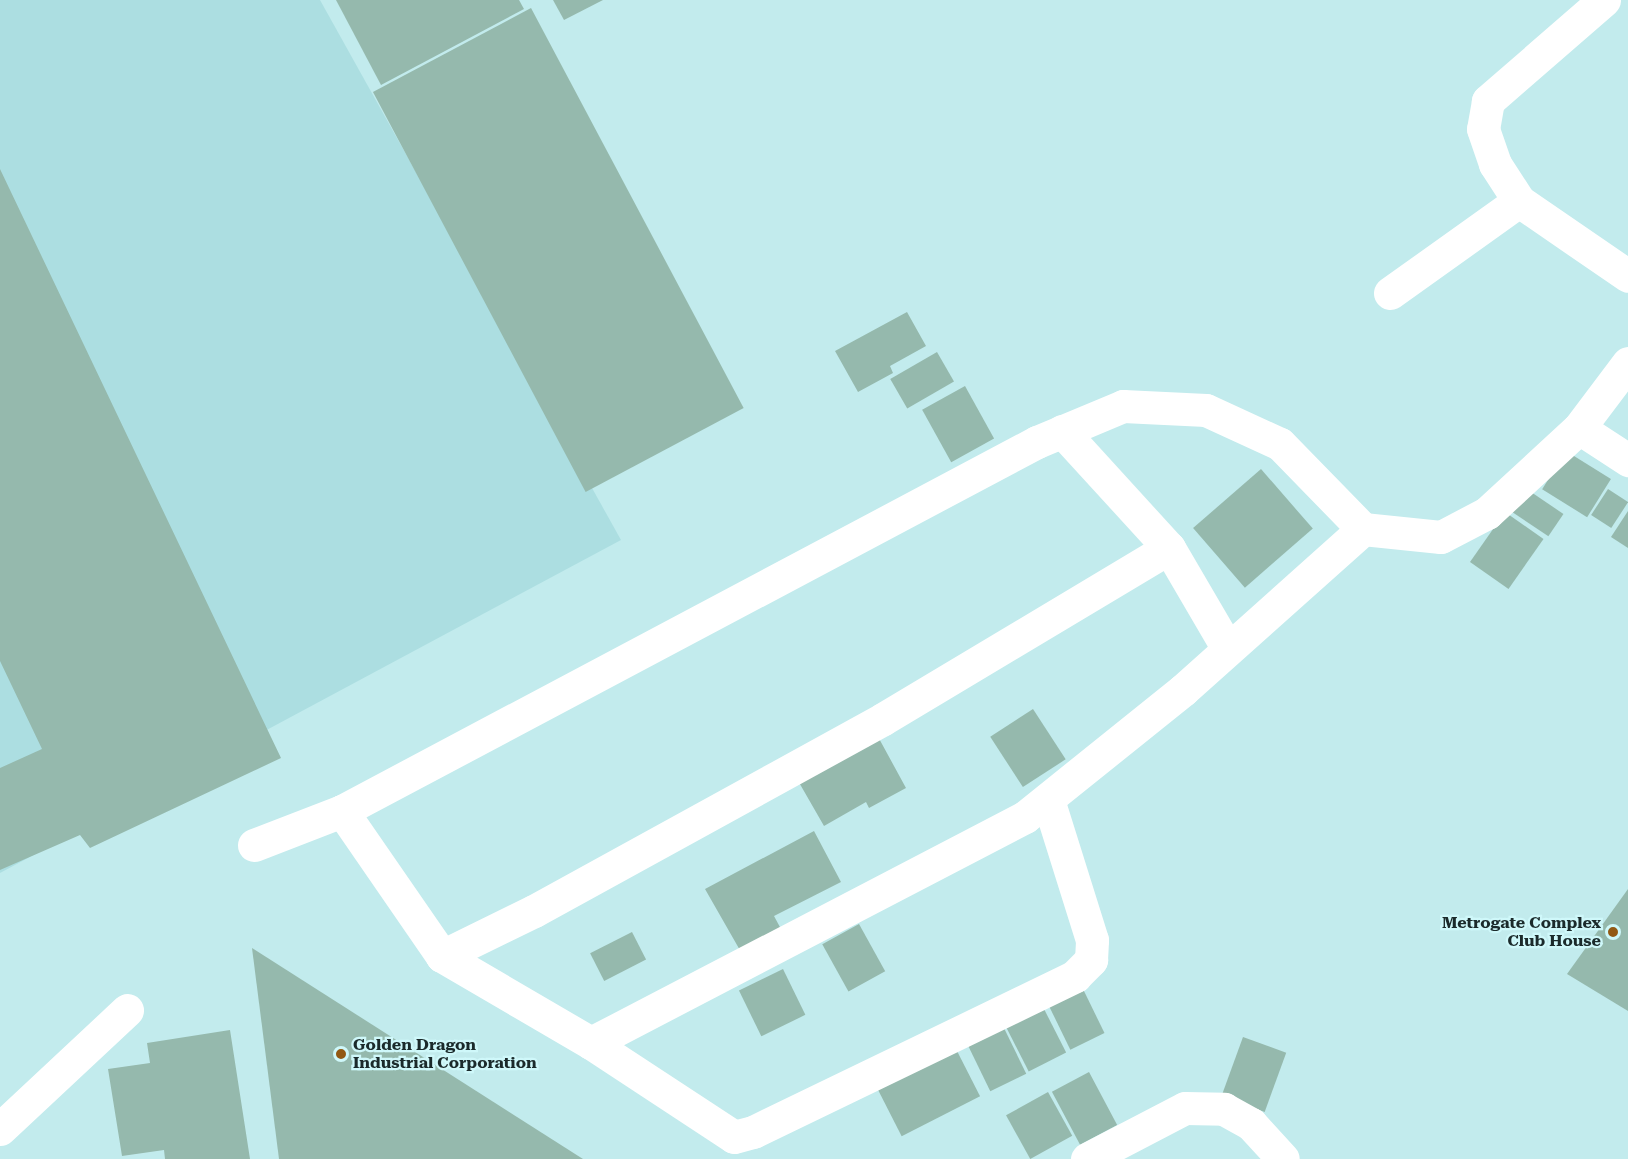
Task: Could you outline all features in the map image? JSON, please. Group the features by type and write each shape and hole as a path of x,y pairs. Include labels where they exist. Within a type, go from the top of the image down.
{"street":[{"path":"1604,0 1488,101 1483,129 1495,164 1520,201 1628,276"},
{"path":"1390,293 1520,201"},
{"path":"254,846 342,811 1062,431 1123,406 1206,410 1280,444 1364,529 1441,537 1486,513 1579,428 1628,363"},
{"path":"1579,428 1628,460"},
{"path":"1062,431 1169,548 1228,649"},
{"path":"591,1043 1025,816 1184,690 1364,529"},
{"path":"441,956 534,911 883,720 1169,548"},
{"path":"342,811 441,956 591,1043 735,1137 753,1132 1076,976 1091,960 1092,940 1048,800"},
{"path":"0,1129 127,1010"},
{"path":"1087,1159 1185,1108 1224,1109 1251,1124 1283,1159"}],"shaded area":[{"path":"0,0 320,0 621,540 0,873"}],"building":[{"path":"336,0 519,0 524,9 381,85"},
{"path":"553,0 603,0 564,20"},
{"path":"531,8 744,408 586,492 373,92"},
{"path":"0,169 281,758 90,848 80,835 0,870 0,768 42,749 0,661"},
{"path":"907,312 926,346 890,366 893,373 858,392 835,351"},
{"path":"937,352 954,381 907,408 890,379"},
{"path":"965,386 994,438 951,462 922,410"},
{"path":"1566,451 1611,479 1587,517 1542,489"},
{"path":"1261,469 1313,529 1245,588 1193,528"},
{"path":"1522,486 1563,514 1548,536 1507,508"},
{"path":"1608,489 1628,502 1611,528 1591,515"},
{"path":"1628,511 1628,548 1611,537"},
{"path":"1505,512 1544,539 1509,589 1470,562"},
{"path":"1033,709 1066,759 1023,787 990,737"},
{"path":"876,733 906,788 869,808 866,802 824,826 793,772"},
{"path":"814,831 841,882 774,916 781,929 741,952 705,889"},
{"name":"Metrogate Complex Club House","path":"1628,889 1628,1011 1567,974"},
{"path":"859,924 885,971 848,992 822,944"},
{"path":"632,932 646,960 604,981 590,953"},
{"name":"Golden Dragon Industrial Corporation","path":"252,948 583,1159 279,1159"},
{"path":"783,969 805,1015 761,1036 739,990"},
{"path":"1083,989 1104,1033 1070,1050 1049,1006"},
{"path":"1043,1007 1066,1052 1029,1072 1006,1026"},
{"path":"1003,1026 1026,1074 990,1091 967,1044"},
{"path":"230,1030 250,1159 165,1159 164,1150 122,1156 108,1069 150,1063 147,1043"},
{"path":"1243,1037 1286,1053 1265,1112 1221,1096"},
{"path":"956,1049 980,1096 902,1136 878,1089"},
{"path":"1089,1072 1117,1125 1080,1145 1052,1092"},
{"path":"1048,1092 1072,1136 1030,1159 1006,1115"}],"place":[{"name":"Metrogate Complex Club House","path":"1613,932"},
{"name":"Golden Dragon Industrial Corporation","path":"341,1054"}]}
